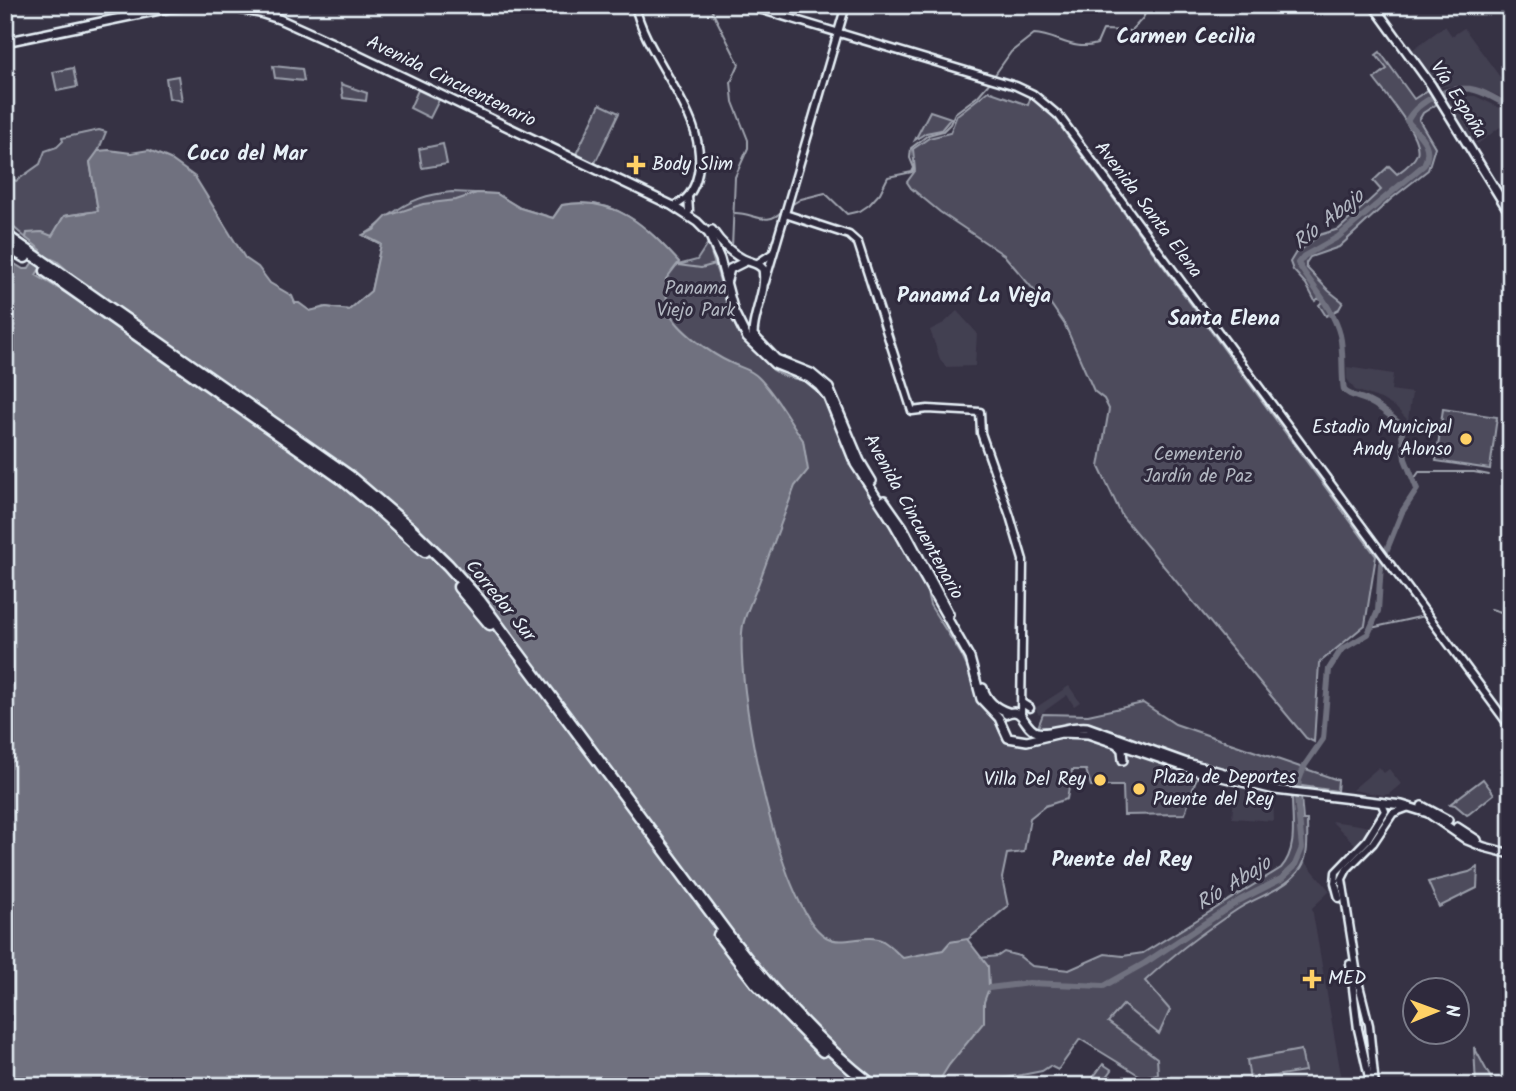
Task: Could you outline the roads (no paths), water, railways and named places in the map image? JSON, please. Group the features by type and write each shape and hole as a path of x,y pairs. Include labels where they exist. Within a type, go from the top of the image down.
{"highway":[{"path":"5,229 30,256"},
{"name":"Corredor Sur","path":"5,235 44,266 349,476 382,502 448,565 514,645 762,979 820,1040 873,1086"},
{"name":"Corredor Sur","path":"5,244 30,256"},
{"name":"Corredor Sur","path":"77,289 341,478 443,568 509,648 756,983 814,1044 863,1086"}],"main road":[{"name":"Vía España","path":"1373,5 1434,90 1511,215"},
{"name":"Avenida Cincuentenario","path":"5,42 169,8 211,6 242,9 279,19 689,211 705,222 720,242 746,261 758,263"},
{"name":"Avenida Cincuentenario","path":"674,205 705,228 712,239 736,318 747,338 783,369 809,378 828,397 855,464 894,524 955,636 970,658 982,699 1002,724"},
{"path":"726,285 730,269 746,261"},
{"path":"758,263 764,272 764,287"},
{"name":"Avenida Cincuentenario","path":"764,287 753,332 757,341 776,359 811,373 829,388 860,461 903,527 974,656 986,697 998,708 1014,713"},
{"path":"736,318 749,321 756,314"},
{"path":"1290,790 1205,769 1081,726 1041,733 1033,730 1014,713 1003,718 1002,724 1008,738 1018,741 1038,740 1074,732 1088,734 1209,775 1290,790 1362,795 1414,803 1432,810 1470,840 1511,854"},
{"path":"1018,741 1025,735 1026,723"},
{"path":"1081,726 1120,741 1125,747"},
{"path":"1116,744 1122,750 1123,758 1136,750"},
{"path":"1301,791 1409,807 1428,813 1486,844 1511,854"}],"street":[{"path":"134,5 136,15"},
{"path":"635,5 693,128 698,173 688,197 689,211"},
{"name":"Avenida Santa Elena","path":"746,5 996,80 1033,94 1059,116 1511,728"},
{"path":"764,287 846,5"},
{"path":"822,28 834,26 843,17"},
{"path":"688,142 697,147"},
{"path":"674,205 688,197"},
{"path":"787,209 849,235 858,243 912,411 928,409 980,412 981,433 1023,560 1022,703 1014,713"},
{"path":"758,263 775,251"},
{"path":"1014,713 1022,689"},
{"path":"1022,703 1030,708"},
{"path":"1381,802 1385,811"},
{"path":"1373,1086 1368,1017 1358,981 1342,879 1347,869 1373,843 1393,813 1409,807"},
{"path":"1373,1086 1359,1036 1351,968 1335,878 1338,869 1367,840 1385,811 1390,809 1393,813"},
{"path":"1357,1019 1364,1024 1368,1017"},
{"path":"1359,1036 1363,1030 1370,1033"}],"water":[{"path":"149,150 170,159 195,177 245,258 258,267 270,283 310,311 326,307 349,310 371,291 381,244 363,235 374,230 387,216 423,204 456,200 477,193 497,194 520,208 553,218 562,205 581,203 614,209 641,226 679,262 666,279 667,304 673,318 687,334 706,348 756,375 771,392 803,440 808,470 795,486 746,615 742,653 752,740 776,841 792,885 809,918 826,937 833,940 876,939 886,943 903,958 943,950 950,942 967,939 988,966 989,988 984,1002 984,1022 949,1065 936,1086 5,1086 5,258 23,269 28,269 41,250 26,238 27,233 42,232 52,236 64,216 98,211 90,162 98,151 131,153","holes":["47,257 57,261 83,284 74,298 36,275"]}],"waterway":[{"path":"709,5 739,64 731,82 733,102 748,140 748,148 735,177 732,248"},
{"path":"994,76 1011,52 1034,34 1073,45 1097,44 1103,30 1131,31 1143,18 1149,5"},
{"path":"791,205 801,199 825,193 847,214 860,211 880,193 888,177 912,172 914,168 910,158 911,148 928,135 943,131 955,113 978,96 991,81"},
{"name":"Río Abajo","path":"989,988 1029,983 1104,986 1145,963 1240,900 1281,879 1294,867 1302,848 1297,798 1299,780 1305,765 1323,739 1329,669 1341,650 1368,634 1378,611 1381,564 1402,512 1417,489 1405,459 1401,425 1375,405 1344,390 1341,342 1337,325 1298,263 1304,256 1338,237 1424,165 1427,158 1426,146 1407,121 1427,100 1456,89 1466,89 1484,93 1511,107"},
{"path":"735,213 766,219 783,210"},
{"path":"678,265 701,268 719,263"},
{"path":"1414,479 1419,472 1474,472 1489,475"},
{"path":"1491,609 1501,612"},
{"path":"1371,628 1424,616"}],"place":[{"name":"Body Slim","path":"636,165"},
{"name":"Estadio Municipal Andy Alonso","path":"1466,439"},
{"name":"Villa Del Rey","path":"1100,780"},
{"name":"Plaza de Deportes Puente del Rey","path":"1139,789"},
{"name":"MED","path":"1312,979"}],"district":[{"name":"Carmen Cecilia","path":"1186,37"},
{"name":"Coco del Mar","path":"247,154"},
{"name":"Panamá La Vieja","path":"974,296"},
{"name":"Santa Elena","path":"1224,319"},
{"name":"Puente del Rey","path":"1122,860"}],"park label":[{"name":"Panama Viejo Park","path":"696,300"},
{"name":"Cementerio Jardín de Paz","path":"1198,466"}]}
